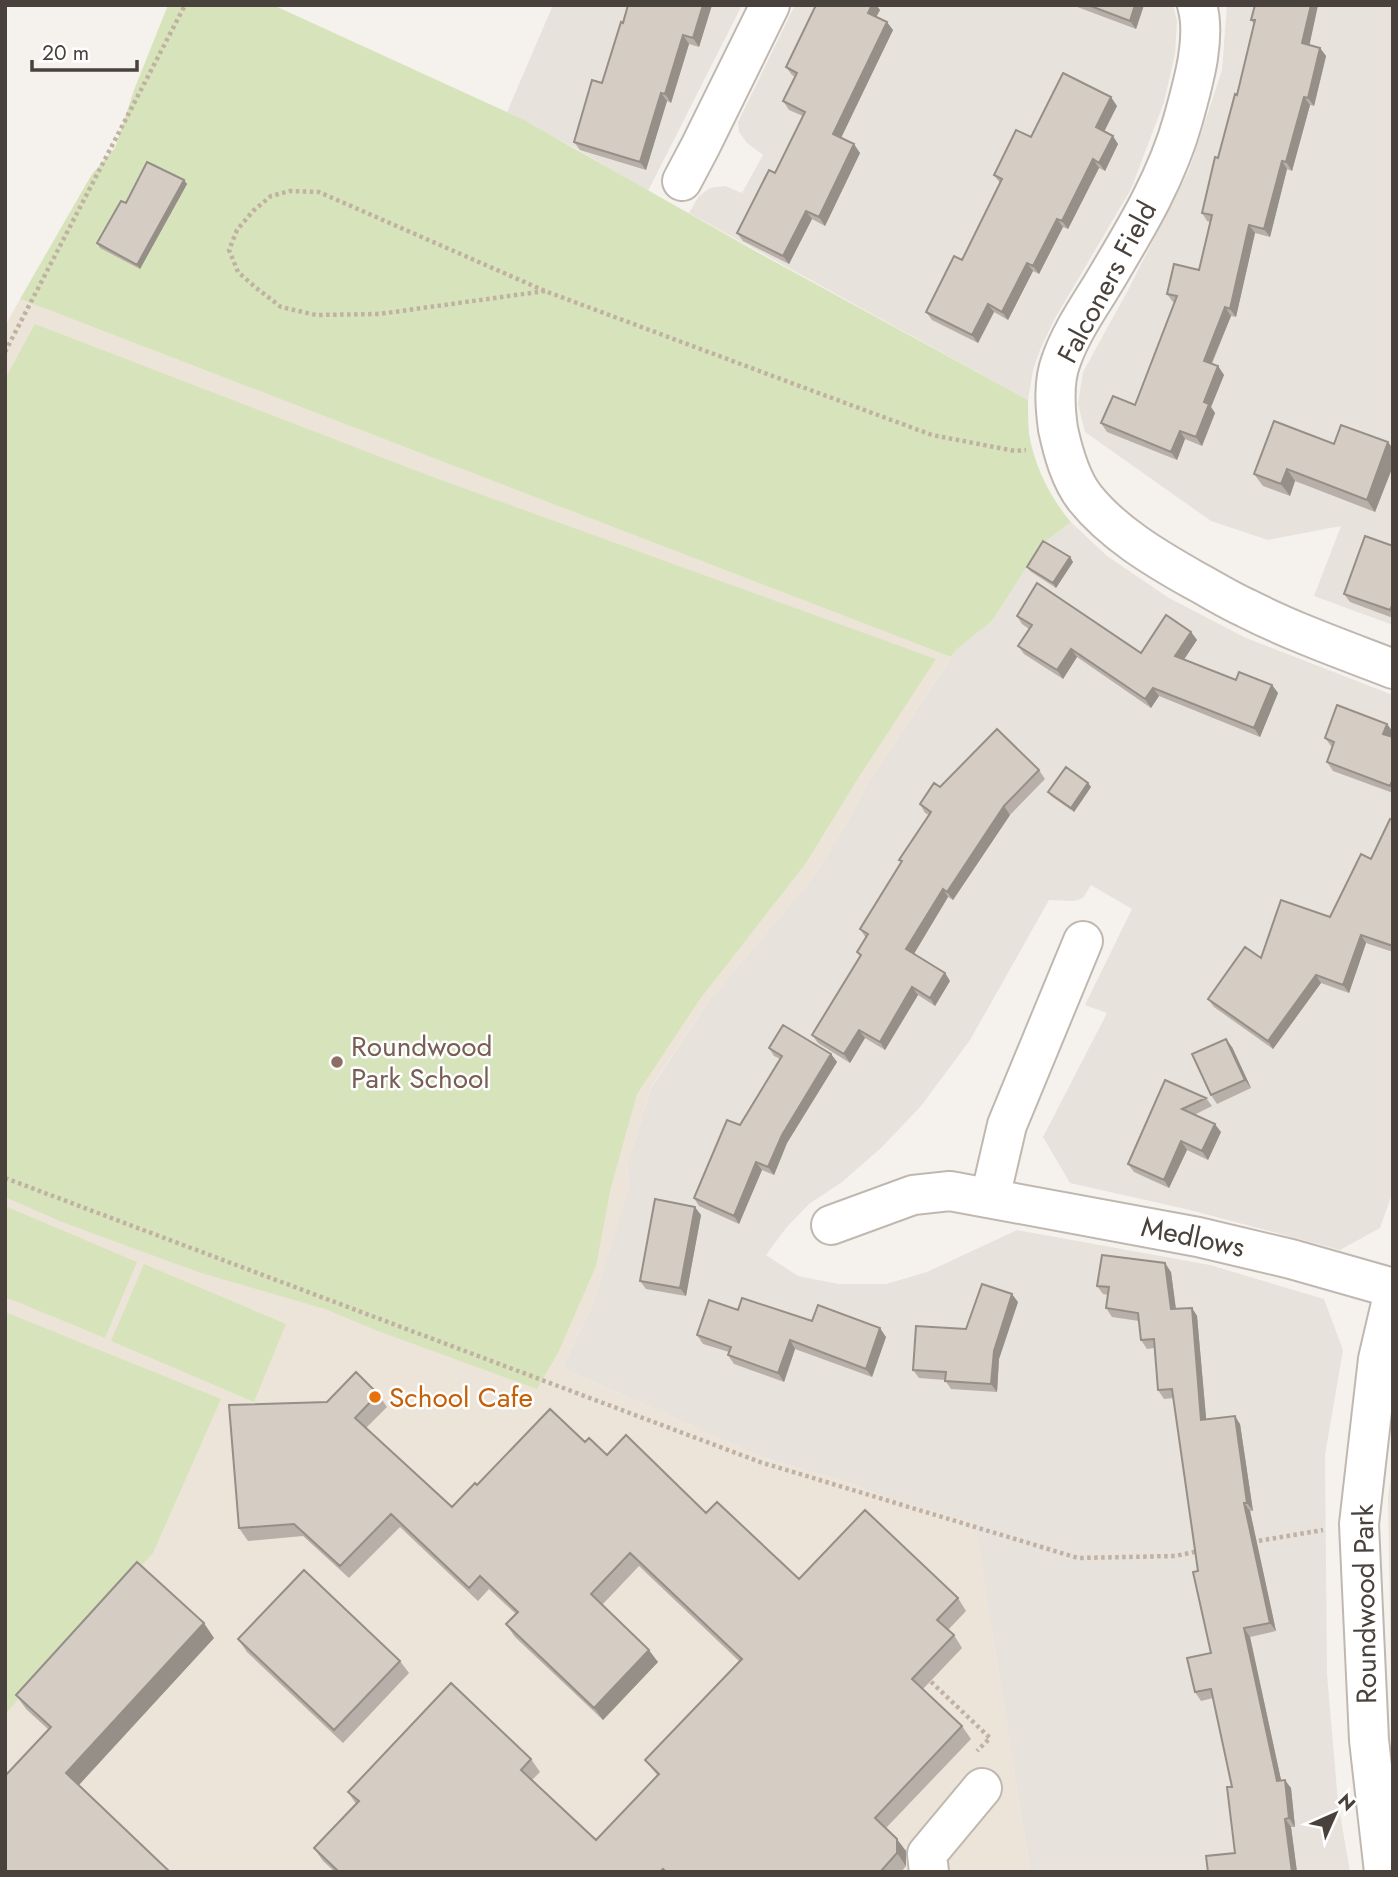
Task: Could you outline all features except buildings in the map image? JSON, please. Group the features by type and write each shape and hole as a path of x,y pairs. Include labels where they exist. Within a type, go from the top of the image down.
{"street":[{"path":"682,181 770,5"},
{"name":"Falconers Field","path":"1197,5 1200,13 1199,45 1176,144 1143,217 1072,336 1060,363 1055,388 1056,416 1062,448 1083,495 1098,512 1121,533 1167,565 1246,608 1393,669"},
{"path":"990,1198 1007,1125 1083,941"},
{"name":"Medlows","path":"831,1225 913,1195 950,1191 1198,1237 1291,1259 1393,1288"},
{"name":"Roundwood Park","path":"1384,1872 1368,1741 1359,1524 1378,1359 1393,1295"},
{"path":"929,1872 927,1854 982,1788"}],"path":[{"path":"5,352 185,5"},
{"path":"545,291 379,314 316,315 281,307 238,272 229,250 237,230 253,211 271,196 290,191 319,192 545,291 932,435 1015,451 1062,448"},
{"path":"5,1178 760,1462 1078,1558 1175,1556 1201,1551"},
{"path":"1240,1544 1359,1524"},
{"path":"920,1671 990,1738 974,1754 982,1788"}],"shaded area":[{"path":"553,5 742,5 648,191 507,112"},
{"path":"795,5 1173,5 1177,21 1175,54 1164,102 1131,189 1054,320 1040,350 1033,370 1028,400 689,213 699,196 710,188 725,186 742,193 763,155 747,143 739,132 738,122"},
{"path":"1227,5 1393,5 1393,625 1314,596 1341,526 1268,540 1211,521 1085,432 1078,404 1083,372 1189,170 1222,70"},
{"name":"Roundwood Park School","path":"20,299 951,657 872,776 813,877 707,1003 651,1087 627,1164 629,1185 592,1305 562,1368 761,1457 975,1523 1030,1872 5,1872 5,326"},
{"path":"1071,522 1107,556 1169,598 1246,638 1393,695 1393,1191 1380,1228 1340,1250 1190,1210 1070,1183 1043,1137 1107,1013 1085,1005 1132,909 1091,885 1083,898 1074,901 1049,900 970,1040 921,1106 881,1148 842,1182 809,1204 786,1228 766,1255 798,1276 839,1284 886,1284 927,1272 1017,1230 1210,1265 1324,1299 1343,1350 1325,1455 1327,1674 1338,1802 1350,1872 1030,1872 975,1524 761,1457 562,1368 592,1305 629,1185 627,1164 651,1088 707,1003 813,877 872,776 956,650 992,621 1041,545"},
{"path":"1393,1464 1393,1699 1388,1497"}],"green space":[{"path":"168,5 273,5 524,120 757,252 1028,400 1029,433 1039,469 1050,492 1071,522 1041,545 992,621 951,657 20,299 92,174 115,148 134,90"},
{"path":"35,324 430,476 936,659 806,863 700,999 637,1094 611,1187 596,1266 558,1353 537,1389 325,1309 198,1272 62,1222 5,1197 5,379"},
{"path":"5,1206 137,1262 105,1338 5,1297"},
{"path":"144,1264 286,1324 254,1402 111,1341"},
{"path":"5,1312 221,1399 153,1553 5,1714"}],"place":[{"name":"Roundwood Park School","path":"337,1062"},
{"name":"School Cafe","path":"375,1397"}]}
